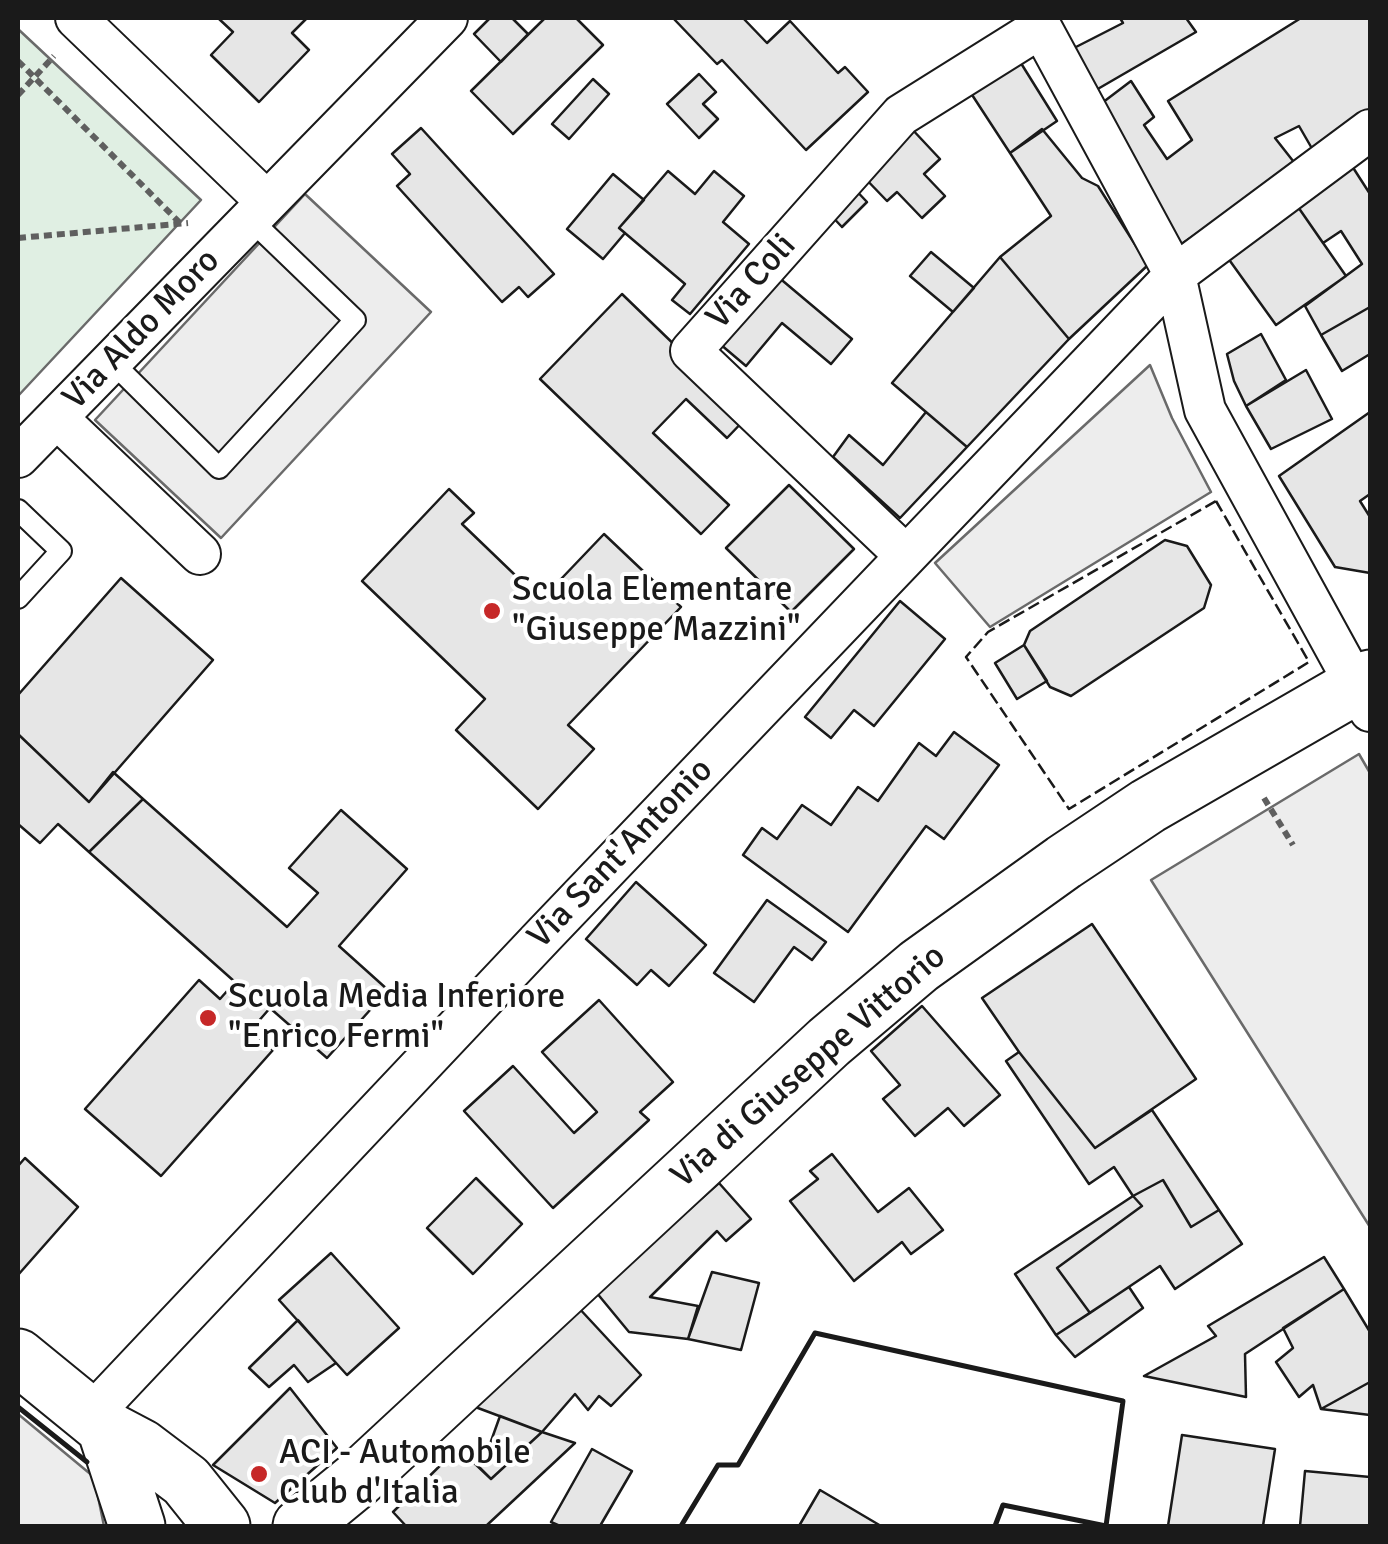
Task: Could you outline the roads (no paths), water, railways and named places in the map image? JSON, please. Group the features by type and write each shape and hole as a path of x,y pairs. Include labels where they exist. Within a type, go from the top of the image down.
{"main road":[{"name":"Via di Giuseppe Vittorio","path":"300,1526 357,1480 830,1042 920,966 1135,815 1365,691"},
{"path":"18,1357 98,1422 141,1447 186,1481 222,1526"},
{"path":"98,1422 137,1526"}],"street":[{"name":"Via Aldo Moro","path":"18,458 447,18"},
{"path":"80,21 257,210"},
{"path":"1038,23 1174,275 1205,410 1365,691"},
{"name":"Via Coli","path":"905,555 691,351 901,115 1038,23"},
{"name":"Via Sant'Antonio","path":"98,1422 905,555 1174,275 1370,130"},
{"path":"57,418 200,554"}],"lane":[{"path":"113,363 219,468 355,320 257,210"},
{"path":"18,510 62,550 18,598"}],"place":[{"name":"Scuola Elementare \"Giuseppe Mazzini\"","path":"492,611"},
{"name":"Scuola Media Inferiore \"Enrico Fermi\"","path":"208,1018"},
{"name":"ACI - Automobile Club d'Italia","path":"259,1474"}]}
